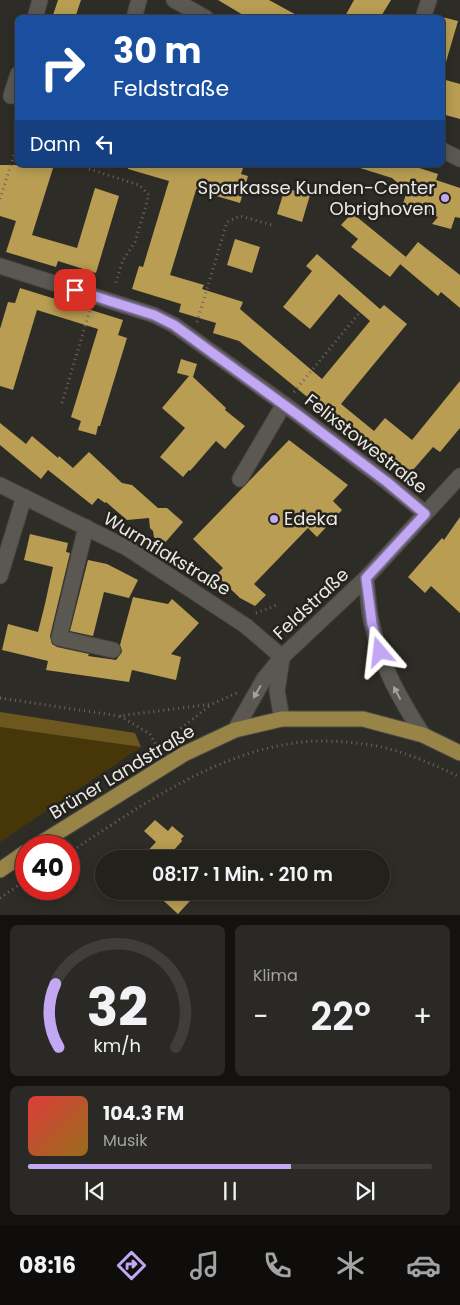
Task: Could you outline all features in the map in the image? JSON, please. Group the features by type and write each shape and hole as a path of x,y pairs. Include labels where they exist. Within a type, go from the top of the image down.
{"main road":[{"name":"Brüner Landstraße","path":"54,835 167,764 235,730 282,719 363,719 423,734 460,753"},
{"path":"0,870 15,860"}],"street":[{"path":"36,15 40,0"},
{"path":"135,15 140,0"},
{"path":"174,0 201,15"},
{"path":"424,15 429,0"},
{"path":"11,96 15,83"},
{"path":"445,152 460,159"},
{"name":"Felixstowestraße","path":"0,266 154,315 192,337 387,482 425,514"},
{"path":"240,479 284,404"},
{"name":"Feldstraße","path":"235,730 264,679 282,657 366,578 460,476"},
{"name":"Wurmflakstraße","path":"0,485 127,548 246,626 282,657"},
{"path":"0,576 24,497"},
{"path":"86,527 59,638 113,650"},
{"name":"Feldstraße","path":"366,578 372,624 384,666 397,694 423,734"},
{"name":"Feldstraße","path":"282,657 277,691 282,719"}],"path":[{"path":"0,199 15,154"},
{"path":"89,169 139,185 149,196 135,242 123,260 110,300"},
{"path":"192,337 227,222 240,216 272,225"},
{"path":"62,403 94,295"},
{"name":"Felixstowestraße","path":"284,404 360,312"},
{"path":"157,747 212,704 241,691"},
{"path":"0,698 119,716 212,704"},
{"path":"119,716 150,734 178,784"},
{"path":"80,845 178,784 206,770 242,756 288,744 329,741 372,745 419,759 460,777"},
{"path":"0,898 15,888"}],"shaded area":[{"path":"0,712 135,733 141,747 0,727"},
{"path":"0,727 141,747 0,842"}],"building":[{"path":"58,0 81,0 76,15 53,15"},
{"path":"218,0 269,0 296,15 243,15"},
{"path":"354,0 391,0 382,15 346,15"},
{"path":"445,18 458,21 445,62"},
{"path":"445,80 460,84 460,119 445,115"},
{"path":"0,165 53,167 32,235 77,248 95,188 119,196 96,273 58,261 56,267 6,252 16,221 0,216"},
{"path":"128,167 243,167 241,174 248,176 240,203 196,190 170,275 204,285 202,289 243,302 240,309 322,379 370,321 339,294 310,329 283,307 312,271 306,266 317,254 380,309 384,305 407,324 341,404 374,431 385,418 412,440 460,381 460,428 440,452 433,447 406,478 239,341 213,333 216,323 179,312 181,304 132,289 139,266 143,267 169,181 128,169"},
{"path":"416,167 438,174 436,180 460,188 460,218 455,217 451,229 432,224 438,217 426,213 427,211 403,204 407,191 392,178 360,168"},
{"path":"285,188 310,195 302,222 277,214"},
{"path":"352,213 406,257 390,277 351,247 358,239 341,225"},
{"path":"235,239 260,247 252,273 227,265"},
{"path":"418,242 460,275 460,308 441,292 438,296 400,264"},
{"path":"20,288 123,320 118,335 127,338 96,435 78,430 81,421 71,417 98,329 37,310 13,390 0,386 0,329 8,302 15,303"},
{"path":"181,359 197,364 193,377 226,408 225,410 245,426 225,449 216,441 183,477 160,457 185,428 162,408 189,376 177,373"},
{"path":"0,423 26,444 32,436 73,468 89,452 122,483 132,485 158,508 167,508 183,522 163,545 154,537 153,531 150,528 149,518 127,520 106,502 98,498 92,505 48,470 41,479 0,445"},
{"name":"Edeka","path":"289,440 348,485 333,501 342,510 317,537 308,528 254,584 266,595 255,606 240,598 216,575 223,568 193,539"},
{"path":"460,517 460,613 431,586 425,593 408,577 442,538 444,540"},
{"path":"30,534 68,543 66,552 70,553 50,636 52,644 57,647 89,654 88,656 116,660 122,652 120,645 133,597 168,604 172,599 199,623 171,654 181,657 176,680 132,670 129,682 46,670 48,661 2,650 8,624 38,632 45,604 53,567 24,560"},
{"path":"88,560 107,564 138,580 129,598 104,592 93,636 70,631"},
{"path":"155,820 168,831 172,826 184,836 174,850 148,850 156,842 144,831"},
{"path":"163,900 191,900 178,914"}],"place":[{"name":"Sparkasse Kunden-Center Obrighoven","path":"445,198"},
{"name":"Edeka","path":"274,519"}],"route":[{"path":"75,290 154,315 174,325 387,482 425,514 366,578 372,624 380,652"}]}
